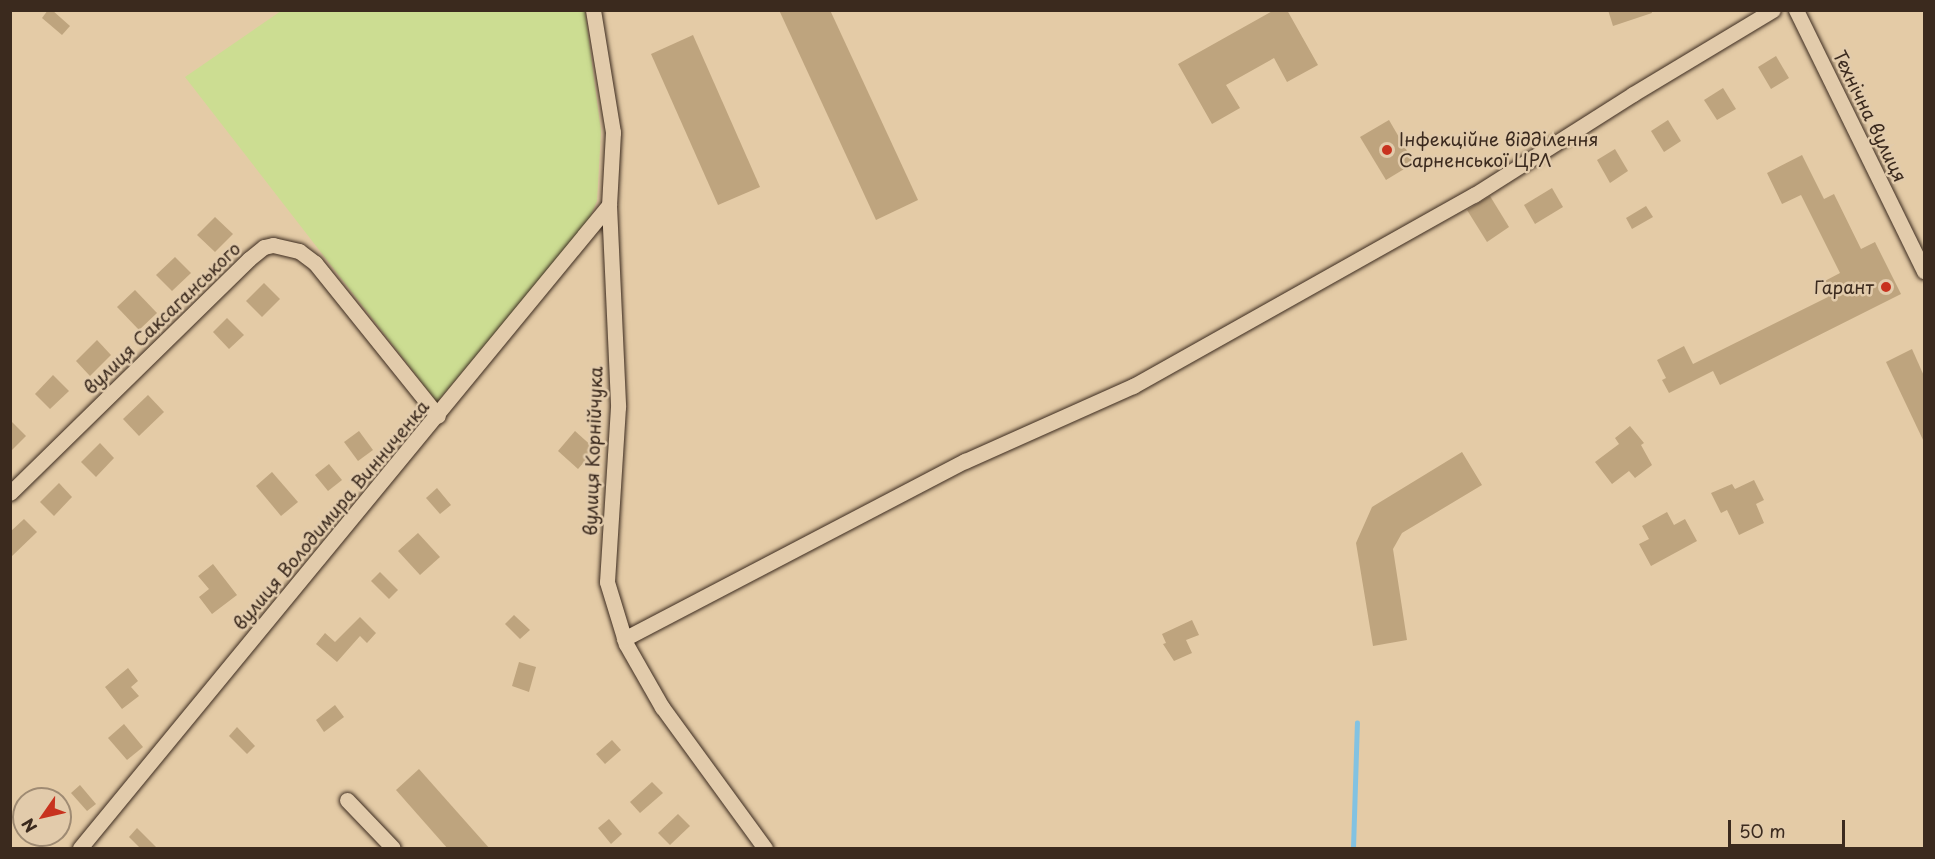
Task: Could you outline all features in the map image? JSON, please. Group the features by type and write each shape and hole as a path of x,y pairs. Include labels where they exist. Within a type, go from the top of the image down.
{"street":[{"name":"вулиця Корнійчука","path":"593,10 614,132 609,205 618,407 607,582 624,639 662,707 765,849"},
{"path":"624,639 965,461 1133,386 1474,195 1633,94 1773,10"},
{"name":"Технічна вулиця","path":"1796,10 1924,271"},
{"name":"вулиця Володимира Винниченка","path":"80,849 609,205"},
{"name":"вулиця Саксаганського","path":"10,494 249,259 264,247 273,245 290,247 315,263 438,416"},
{"path":"347,800 393,849"}],"green space":[{"path":"281,11 585,11 601,131 597,201 588,222 437,402 185,77"}],"building":[{"path":"48,10 52,10 70,26 62,35 42,18"},
{"path":"779,10 830,10 918,200 876,220"},
{"path":"1274,10 1287,10 1318,65 1287,82 1274,58 1226,85 1240,108 1212,124 1178,64"},
{"path":"1608,10 1651,10 1652,13 1613,26"},
{"path":"693,35 760,187 718,205 651,54"},
{"path":"1776,56 1789,78 1771,89 1758,67"},
{"path":"1723,88 1736,109 1717,120 1704,100"},
{"name":"Інфекційне відділення Сарненської ЦРЛ","path":"1389,120 1414,163 1386,180 1360,137"},
{"path":"1668,120 1681,141 1664,152 1651,131"},
{"path":"1615,149 1628,171 1610,183 1597,160"},
{"path":"1802,155 1824,199 1834,194 1861,249 1875,242 1901,294 1720,385 1713,371 1669,393 1662,380 1666,378 1657,360 1684,346 1693,364 1828,297 1821,283 1840,273 1801,195 1782,204 1767,173"},
{"path":"1552,188 1563,207 1535,224 1524,205"},
{"path":"1490,196 1509,227 1487,242 1467,210"},
{"path":"1646,206 1653,217 1632,229 1626,218"},
{"path":"215,217 233,234 215,252 197,235"},
{"path":"175,257 191,273 172,291 156,275"},
{"path":"264,283 280,299 262,317 246,301"},
{"path":"135,290 157,313 139,330 117,307"},
{"path":"227,318 244,335 229,349 213,332"},
{"path":"97,340 111,355 90,376 76,361"},
{"path":"1912,349 1924,376 1924,442 1886,362"},
{"path":"53,375 69,391 50,409 35,394"},
{"path":"148,395 164,412 139,436 123,419"},
{"path":"10,420 26,436 10,452"},
{"path":"1630,426 1644,443 1641,445 1652,465 1635,478 1629,471 1612,484 1595,462 1619,444 1615,438"},
{"path":"359,431 373,450 358,461 344,442"},
{"path":"575,431 595,449 578,469 558,451"},
{"path":"100,443 114,458 96,477 81,462"},
{"path":"1462,452 1482,485 1402,533 1393,549 1407,640 1373,646 1356,543 1372,507"},
{"path":"329,464 342,480 328,491 315,475"},
{"path":"272,472 298,502 281,516 256,486"},
{"path":"1754,480 1764,500 1756,504 1764,523 1739,535 1727,510 1721,513 1711,493 1732,484 1735,489"},
{"path":"59,483 72,497 54,516 40,502"},
{"path":"437,488 451,505 440,514 426,498"},
{"path":"1667,512 1674,525 1685,519 1697,541 1651,566 1639,544 1649,539 1642,526"},
{"path":"24,519 37,532 10,558 10,532"},
{"path":"418,533 440,557 420,575 398,551"},
{"path":"213,564 237,595 212,614 199,597 209,589 198,576"},
{"path":"380,572 398,590 389,599 371,581"},
{"path":"514,615 530,630 520,639 505,624"},
{"path":"360,617 376,633 367,643 360,636 337,662 316,644 325,633 335,642"},
{"path":"1192,620 1199,635 1186,640 1192,653 1174,661 1163,644 1166,643 1162,634"},
{"path":"519,662 536,667 529,692 512,686"},
{"path":"128,668 138,681 131,687 139,696 122,709 105,687"},
{"path":"335,705 344,717 324,732 316,720"},
{"path":"124,724 143,747 127,760 108,738"},
{"path":"237,727 255,746 247,754 229,736"},
{"path":"612,740 621,750 605,764 596,754"},
{"path":"419,769 490,849 448,849 396,790"},
{"path":"652,782 663,793 640,813 630,802"},
{"path":"80,785 96,804 87,811 72,792"},
{"path":"678,814 690,826 670,845 658,833"},
{"path":"609,819 622,834 611,844 598,828"},
{"path":"137,828 158,849 141,849 129,837"}],"waterway":[{"path":"1353,848 1357,723"}],"place":[{"name":"Інфекційне відділення Сарненської ЦРЛ","path":"1387,150"},
{"name":"Гарант","path":"1886,287"}]}
